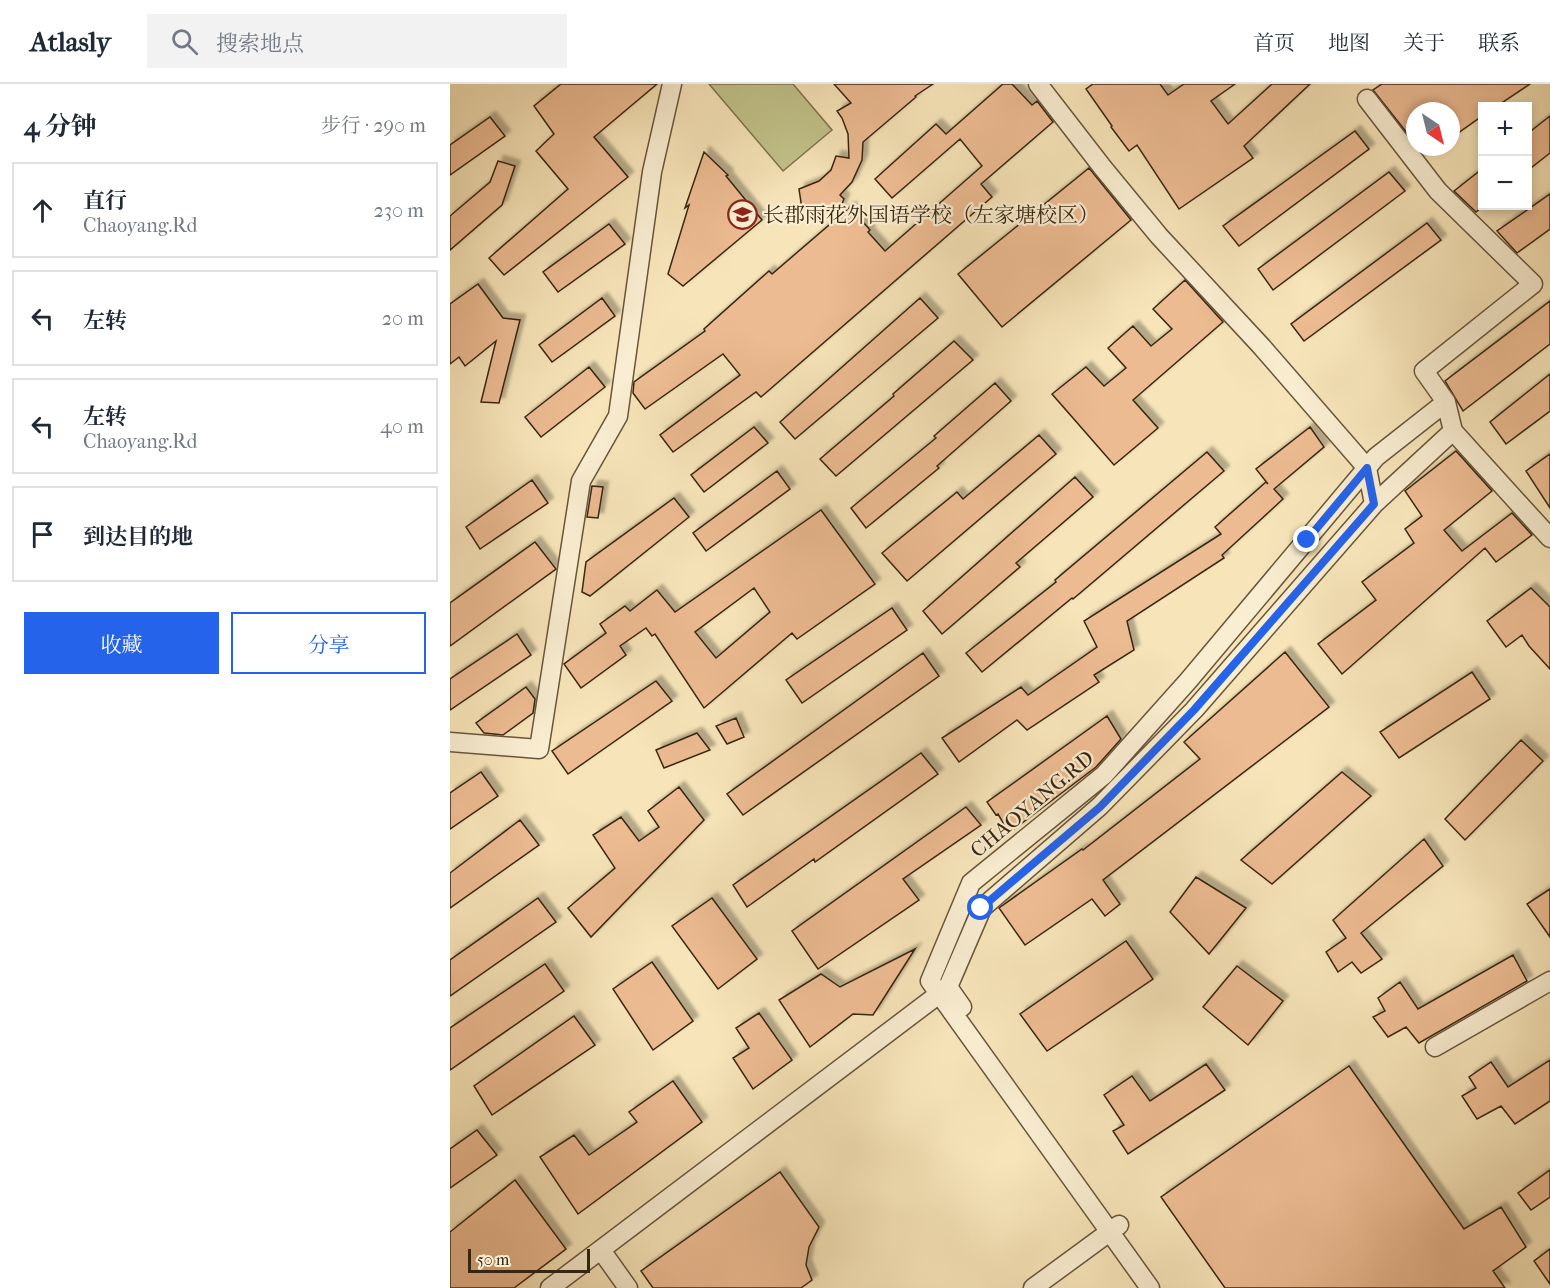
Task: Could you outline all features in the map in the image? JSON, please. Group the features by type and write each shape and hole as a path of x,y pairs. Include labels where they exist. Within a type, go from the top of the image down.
{"street":[{"path":"450,742 539,749 581,481 618,416 652,172 672,84"},
{"path":"1038,84 1159,236 1262,347 1367,468 1374,504"},
{"path":"1367,99 1438,191 1533,284 1424,371 1446,402 1453,431 1550,538"},
{"name":"CHAOYANG.RD","path":"1150,1288 1114,1228 944,991 930,981 971,883 1104,776 1188,681 1376,457 1446,402"},
{"name":"CHAOYANG.RD","path":"944,991 981,908 1100,807 1194,710 1374,504 1453,431"},
{"path":"1435,1047 1550,981"},
{"path":"550,1288 944,991"},
{"path":"1033,1288 1114,1228"},
{"name":"CHAOYANG.RD","path":"1114,1228 1165,1288"},
{"path":"600,1250 628,1288"}],"green space":[{"path":"709,84 793,84 832,130 783,171"}],"building":[{"path":"561,84 657,84 594,137 628,177 504,275 489,258 568,189 536,151 554,134 534,106"},
{"path":"834,84 933,84 915,96 863,142 862,160 852,182 840,195 844,199 839,211 802,209 799,189 819,181 831,170 836,156 849,158 848,134 837,111 851,103"},
{"path":"1003,84 1012,84 1032,105 1037,101 1053,122 981,184 992,197 761,397 756,392 673,452 660,435 740,375 723,354 645,409 633,393 634,382 705,331 704,329 769,271 772,274 850,207 885,251 982,166 960,139 892,198 875,179 936,124 946,134"},
{"path":"1093,84 1160,84 1168,95 1184,84 1235,84 1211,101 1228,124 1272,84 1310,84 1244,146 1253,158 1179,209 1137,145 1129,151 1111,127 1086,89"},
{"path":"1382,84 1530,84 1503,102 1478,102 1478,119 1460,132 1460,102 1406,102 1406,132 1373,90"},
{"path":"1550,116 1550,153 1532,167 1532,156 1532,130"},
{"path":"490,117 505,136 450,175 450,145"},
{"path":"1355,131 1369,149 1239,246 1223,226"},
{"path":"704,152 728,175 726,176 762,220 683,286 668,274 689,205 685,208"},
{"path":"498,161 515,166 502,205 450,250 450,216 490,182"},
{"path":"1089,168 1131,220 1002,327 958,274"},
{"path":"1389,172 1405,191 1273,290 1258,269"},
{"path":"1478,172 1478,210 1476,212 1454,191"},
{"path":"1550,194 1550,229 1517,253 1497,231 1527,210 1532,210 1532,207"},
{"path":"1427,223 1441,240 1304,341 1291,324"},
{"path":"609,224 625,244 558,292 543,272"},
{"path":"1185,280 1223,322 1133,400 1158,428 1114,465 1052,394 1086,367 1104,386 1126,368 1108,348 1133,326 1151,346 1172,329 1153,309"},
{"path":"478,284 503,318 520,320 499,403 481,402 496,341 465,366 459,357 450,364 450,304"},
{"path":"602,298 615,316 552,362 539,345"},
{"path":"920,298 938,318 795,439 780,422"},
{"path":"1550,301 1550,344 1463,411 1445,381"},
{"path":"954,341 973,360 836,476 820,459"},
{"path":"589,367 605,387 541,437 525,417"},
{"path":"1550,374 1550,411 1506,444 1490,422"},
{"path":"995,383 1011,401 937,466 939,468 866,528 851,508 936,438 934,436"},
{"path":"754,427 768,443 704,492 691,475"},
{"path":"1310,427 1324,447 1274,489 1283,499 1222,555 1224,558 1127,621 1134,650 1094,675 1099,682 1027,730 1017,720 959,762 942,738 1021,687 1028,695 1097,647 1084,621 1221,534 1215,527 1266,482 1268,484 1256,469"},
{"path":"1039,435 1056,454 907,581 882,553 957,492 963,499"},
{"path":"1456,451 1492,491 1444,530 1462,551 1512,513 1532,535 1496,562 1485,548 1342,674 1318,644 1376,600 1362,582 1414,543 1405,529 1422,516 1405,491"},
{"path":"1207,452 1224,471 1073,599 982,672 966,653 1056,582 1055,580"},
{"path":"1550,454 1550,508 1526,471"},
{"path":"777,471 790,489 706,551 693,533"},
{"path":"1075,477 1093,497 1016,563 1020,567 942,634 923,611"},
{"path":"532,480 548,503 480,549 466,527"},
{"path":"592,486 603,487 598,518 587,517"},
{"path":"674,498 689,517 590,596 582,592 586,562"},
{"path":"821,510 875,584 797,639 792,633 704,708 655,634 652,636 646,628 620,646 626,655 581,688 564,664 606,633 600,624 625,606 630,611 657,590 675,612","holes":["754,588 770,612 716,658 695,632"]},
{"path":"535,542 556,569 450,646 450,603"},
{"path":"1531,588 1550,607 1550,669 1522,635 1506,647 1487,621"},
{"path":"892,608 907,630 802,703 786,680"},
{"path":"517,634 531,655 450,710 450,679"},
{"path":"1285,652 1329,707 1103,880 1120,904 1105,916 1092,899 1025,945 999,908 1083,850 1200,759 1184,742"},
{"path":"923,653 939,676 743,815 727,794"},
{"path":"1472,672 1490,699 1399,758 1380,732"},
{"path":"656,681 672,701 568,774 552,751"},
{"path":"526,687 535,699 533,713 503,735 484,733 476,723"},
{"path":"1107,716 1121,739 1096,767 1009,833 998,814 996,815 987,802"},
{"path":"736,718 744,737 727,744 716,726"},
{"path":"697,733 710,750 664,768 656,750"},
{"path":"1521,740 1543,761 1465,840 1445,819"},
{"path":"921,753 938,774 815,862 814,859 747,907 733,885"},
{"path":"481,772 498,796 450,829 450,793"},
{"path":"1342,772 1371,796 1272,884 1241,860"},
{"path":"679,787 704,820 591,937 568,908 615,868 593,835 621,817 639,841 659,827 648,811"},
{"path":"966,807 981,825 903,879 919,900 818,969 792,931"},
{"path":"520,820 539,845 450,908 450,873"},
{"path":"1424,839 1443,866 1361,933 1382,959 1361,973 1352,962 1338,972 1326,952 1346,938 1333,920"},
{"path":"1196,877 1246,908 1209,954 1170,912"},
{"path":"1550,889 1550,937 1527,904"},
{"path":"538,898 556,922 450,996 450,960"},
{"path":"712,898 757,959 718,989 672,926"},
{"path":"1126,941 1153,979 1047,1051 1020,1014"},
{"path":"915,949 873,1015 853,1014 810,1047 779,1000 821,974 840,987"},
{"path":"1513,955 1527,981 1419,1043 1406,1027 1388,1037 1373,1017 1385,1011 1378,998 1400,982 1418,1009"},
{"path":"652,962 693,1021 653,1050 613,989"},
{"path":"545,964 564,991 450,1070 450,1028"},
{"path":"1237,966 1283,1001 1248,1045 1203,1007"},
{"path":"759,1013 792,1060 753,1089 733,1058 749,1048 736,1028"},
{"path":"574,1016 595,1045 492,1115 474,1086"},
{"path":"1550,1060 1550,1101 1515,1124 1501,1106 1477,1119 1462,1096 1476,1088 1469,1077 1491,1062 1508,1087"},
{"path":"1206,1064 1225,1090 1128,1154 1113,1131 1124,1125 1104,1095 1132,1076 1150,1101"},
{"path":"1349,1066 1464,1229 1501,1207 1526,1247 1493,1271 1505,1288 1225,1288 1161,1197"},
{"path":"673,1081 702,1122 578,1214 540,1157 574,1135 589,1155 637,1122 629,1112"},
{"path":"477,1130 497,1155 450,1188 450,1149"},
{"path":"1550,1170 1550,1197 1531,1210 1518,1193"},
{"path":"780,1172 819,1227 809,1247 806,1265 812,1280 801,1288 653,1288 641,1271"},
{"path":"515,1180 566,1249 514,1288 450,1288 450,1232"},
{"path":"1550,1249 1550,1284 1534,1261"}],"place":[{"name":"长郡雨花外国语学校（左家塘校区）","path":"742,215"}],"route":[{"path":"981,908 1100,807 1194,710 1374,504 1367,468 1307,540"}]}
